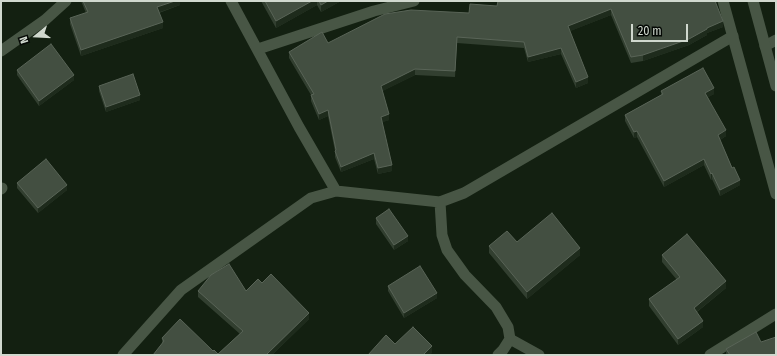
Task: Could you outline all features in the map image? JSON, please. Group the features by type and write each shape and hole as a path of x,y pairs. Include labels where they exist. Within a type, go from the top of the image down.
{"street":[{"path":"1,51 45,20 66,1"},
{"path":"231,1 258,48 299,127 336,191"},
{"path":"258,48 374,11 414,1"},
{"path":"723,1 776,194"},
{"path":"752,1 776,86"},
{"path":"123,355 181,290 311,198 336,191 440,202 464,193 733,36"},
{"path":"765,46 776,40"},
{"path":"440,202 442,235 447,250 465,275 496,307 508,327 510,339 498,355"},
{"path":"710,355 776,314"},
{"path":"510,339 539,355"}],"building":[{"path":"83,1 175,1 157,7 163,22 81,50 70,18 88,12"},
{"path":"265,1 312,1 276,21"},
{"path":"319,1 328,1 321,5"},
{"path":"498,1 715,1 723,21 707,28 689,39 643,55 631,57 611,9 568,26 588,77 576,82 561,48 528,57 524,42 457,37 455,71 415,69 381,86 389,114 381,117 392,165 378,168 374,153 341,167 335,151 328,110 319,114 311,95 314,94 289,52 322,32 328,43 385,14 411,10 469,13 470,4 497,6"},
{"path":"51,44 74,75 39,101 17,70"},
{"path":"703,68 714,88 705,93 726,130 718,135 732,168 734,167 740,180 720,190 704,159 664,181 637,131 634,132 625,115 663,94 661,91"},
{"path":"133,74 140,95 106,107 99,86"},
{"path":"46,159 67,185 38,208 17,183"},
{"path":"389,209 408,236 394,245 376,218"},
{"path":"552,213 580,248 527,292 489,246 507,231 517,242"},
{"path":"687,234 726,281 694,308 703,321 678,339 649,299 680,277 662,255"},
{"path":"229,264 246,291 258,279 262,283 271,274 309,313 266,355 153,355 164,341 162,338 180,319 218,354 243,331 198,291 211,275"},
{"path":"420,266 437,293 404,313 388,286"},
{"path":"413,327 432,346 423,355 368,355 386,335 395,344"},
{"path":"756,332 761,342 776,337 776,355 730,355 726,349"}]}
